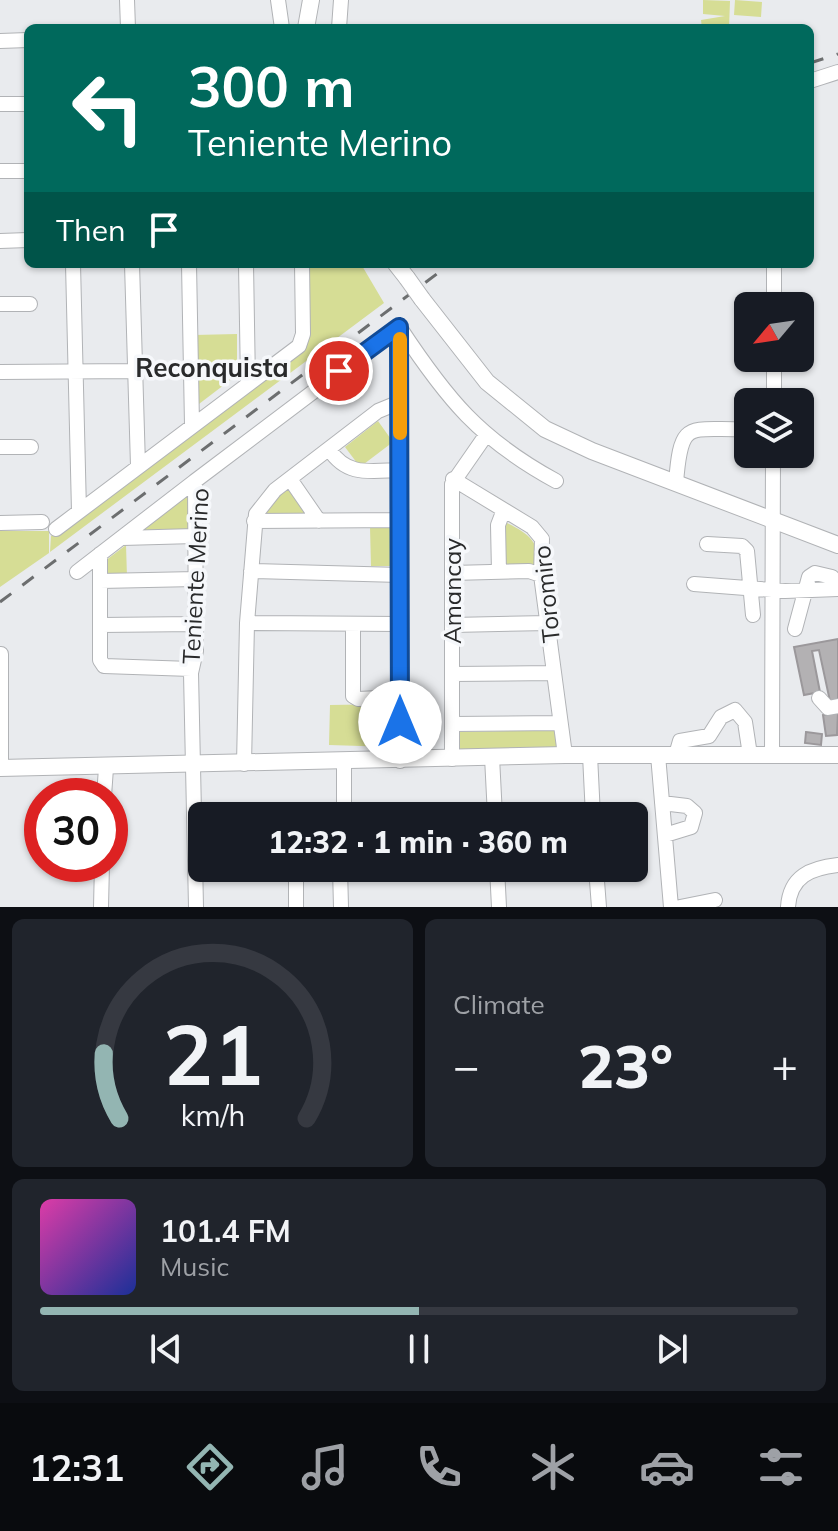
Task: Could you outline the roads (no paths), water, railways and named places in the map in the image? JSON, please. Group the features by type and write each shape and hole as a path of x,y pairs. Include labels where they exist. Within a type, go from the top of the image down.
{"main road":[{"path":"301,0 304,24"},
{"path":"306,24 311,0"},
{"path":"399,268 487,382 531,420 583,447 838,545"},
{"path":"1,760 106,768 565,755 838,755"}],"street":[{"path":"127,0 128,24"},
{"path":"278,0 281,24"},
{"path":"339,24 341,0"},
{"path":"0,41 24,40"},
{"path":"814,80 838,72"},
{"path":"0,104 24,104"},
{"path":"0,171 24,171"},
{"path":"0,241 24,240"},
{"path":"73,268 79,511"},
{"path":"132,268 138,466"},
{"path":"189,268 192,425"},
{"path":"246,268 248,383"},
{"path":"0,523 49,526 79,511 302,340 302,268"},
{"path":"774,268 774,292"},
{"path":"0,304 30,304"},
{"path":"399,327 400,761"},
{"path":"399,327 450,400 486,435 522,462 556,481"},
{"name":"Teniente Merino","path":"196,907 191,669 196,656 195,481 399,327"},
{"path":"0,372 134,371"},
{"path":"244,764 247,623 254,521 264,500 382,409 400,402"},
{"path":"676,483 679,444 684,435 692,431 734,430"},
{"path":"453,479 486,435"},
{"path":"0,447 31,447"},
{"path":"329,449 337,462 355,471 400,470"},
{"path":"772,755 773,468"},
{"path":"290,479 319,521"},
{"name":"Toromiro","path":"453,479 538,531 543,545 541,575 565,755"},
{"name":"Amancay","path":"452,759 453,479"},
{"path":"77,572 195,481"},
{"path":"499,572 498,525 503,512"},
{"path":"254,521 400,520"},
{"path":"122,538 195,536"},
{"path":"707,544 742,546 747,551 753,615"},
{"path":"100,554 100,660 104,666 191,669"},
{"path":"251,571 400,575"},
{"path":"452,573 541,575"},
{"path":"100,581 196,579"},
{"path":"694,584 773,591 838,588"},
{"path":"795,629 804,591"},
{"path":"247,623 400,624"},
{"path":"452,625 549,623"},
{"path":"101,625 196,624"},
{"path":"353,624 353,696 358,699 400,697"},
{"path":"1,654 1,760"},
{"path":"452,674 554,673"},
{"path":"819,698 824,707 838,706"},
{"path":"676,755 680,741 709,736 721,717 735,710 745,722 750,755"},
{"path":"452,724 560,723"},
{"path":"590,755 592,802"},
{"path":"658,755 671,907"},
{"path":"492,757 494,802"},
{"path":"344,761 344,802"},
{"path":"105,778 106,768"},
{"path":"662,803 687,806 695,813 691,827 665,835"},
{"path":"788,907 791,891 804,873 838,865"},
{"path":"101,907 102,882"},
{"path":"296,882 296,907"},
{"path":"340,882 341,907"},
{"path":"498,882 499,907"},
{"path":"597,882 599,907"},
{"path":"680,907 715,900"}],"railway":[{"path":"814,62 838,54"},
{"path":"0,602 445,268"}],"district":[{"name":"Reconquista","path":"212,367"}]}
